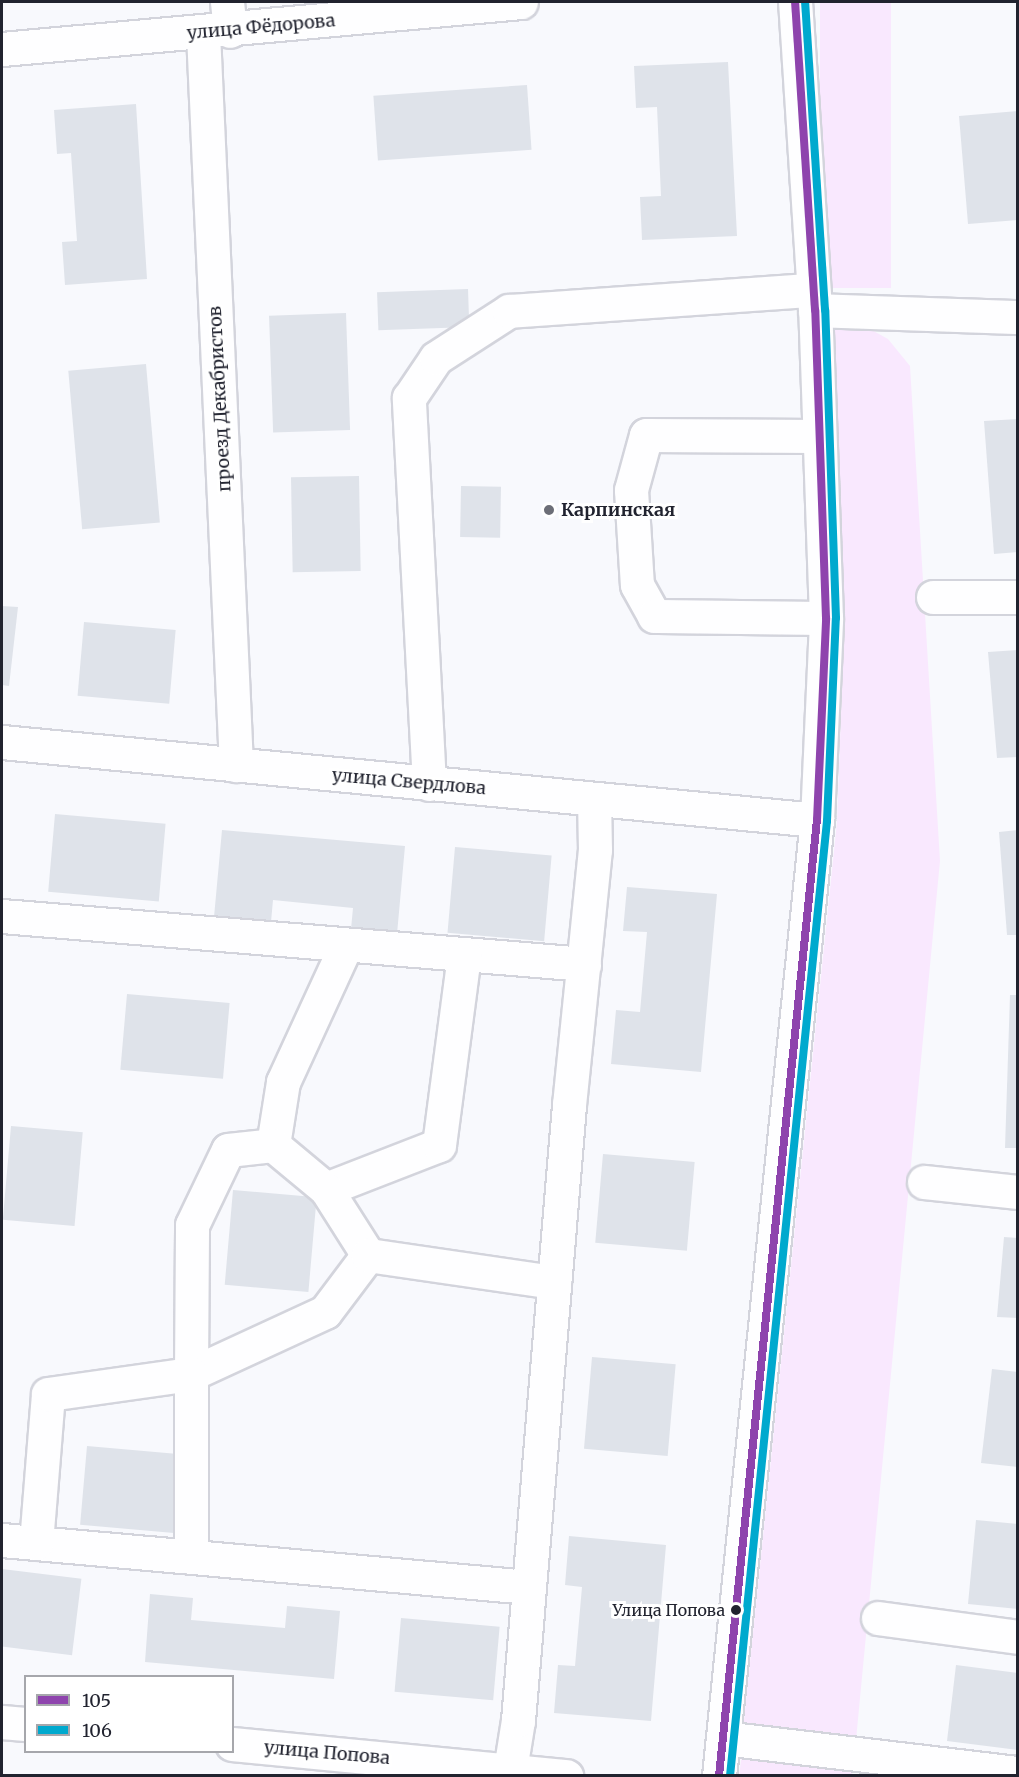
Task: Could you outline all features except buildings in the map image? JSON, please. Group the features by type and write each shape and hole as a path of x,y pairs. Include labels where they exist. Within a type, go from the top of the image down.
{"street":[{"name":"улица Фёдорова","path":"2,49 220,22 521,2"},
{"path":"719,1776 817,820 826,618 817,436 814,300 795,2"},
{"name":"проезд Декабристов","path":"220,22 236,765"},
{"path":"429,784 409,398 436,358 509,311 814,300 1017,317"},
{"path":"817,436 646,435 632,490 637,585 654,616 826,618"},
{"path":"933,597 1017,597"},
{"name":"улица Свердлова","path":"2,742 817,820"},
{"path":"510,1770 529,1587 554,1282 595,850 594,799"},
{"path":"2,916 584,964"},
{"path":"273,1145 283,1082 346,945"},
{"path":"326,1189 439,1145 464,955"},
{"path":"191,1557 192,1226 228,1150 273,1145 326,1189 368,1255 554,1282"},
{"path":"924,1182 1017,1192"},
{"path":"36,1543 48,1394 191,1374 325,1312 368,1255"},
{"path":"2,1540 529,1587"},
{"path":"878,1618 1017,1637"},
{"path":"2,1722 24,1724"},
{"path":"723,1738 1017,1773"},
{"name":"улица Попова","path":"234,1744 566,1776"}],"shaded area":[{"path":"820,2 891,2 891,288 820,288"},
{"path":"833,327 868,328 888,339 910,366 940,861 856,1740 743,1730 837,822 844,633"},
{"path":"742,1753 853,1766 852,1775 739,1776"}],"transit line":[{"name":"105","path":"719,1776 817,820 826,618 815,310 795,2"},
{"name":"106","path":"730,1776 827,821 836,618 825,310 805,2"}],"place":[{"name":"Карпинская","path":"549,510"},
{"name":"Улица Попова","path":"736,1610"}]}
